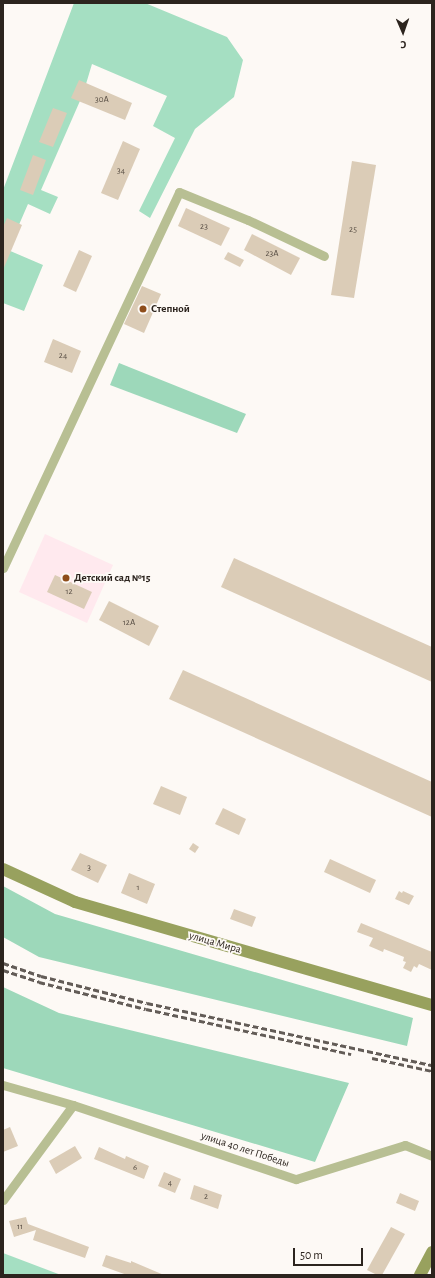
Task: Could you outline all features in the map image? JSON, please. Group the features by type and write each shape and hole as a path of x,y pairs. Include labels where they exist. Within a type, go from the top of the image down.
{"street":[{"path":"3,568 179,192 248,220 324,256"},
{"name":"улица Мира","path":"3,868 76,902 432,1005"},
{"name":"улица 40 лет Победы","path":"3,1085 73,1105 296,1180 405,1145 432,1156"},
{"path":"3,1200 73,1105"},
{"path":"420,1275 432,1252"}],"shaded area":[{"name":"Детский сад №15","path":"45,534 113,565 87,623 19,592"}],"green space":[{"path":"74,3 145,3 227,37 243,60 234,97 195,129 150,218 139,211 175,138 153,126 167,96 92,64 83,94 41,190 58,197 50,214 28,204 8,250 43,265 24,311 3,303 3,190"},
{"path":"119,363 246,414 237,433 110,385"},
{"path":"3,886 55,914 413,1018 407,1046 39,957 3,937"},
{"path":"3,987 59,1013 349,1083 315,1162 3,1068"},
{"path":"3,1253 61,1275 3,1275"}],"building":[{"path":"79,80 132,103 125,120 71,98"},
{"path":"53,108 67,113 53,147 39,142"},
{"path":"123,141 140,149 118,200 101,193"},
{"path":"33,155 46,160 33,195 20,190"},
{"path":"352,161 376,165 354,298 331,295"},
{"path":"186,208 230,228 221,246 178,226"},
{"path":"7,218 22,225 3,270 3,227"},
{"path":"252,234 300,258 291,275 244,250"},
{"path":"79,250 92,256 76,292 63,286"},
{"path":"228,252 244,260 240,267 224,259"},
{"name":"Степной","path":"142,286 161,294 144,333 124,324"},
{"path":"53,339 81,351 72,373 44,362"},
{"path":"234,558 432,647 432,682 221,587"},
{"path":"55,575 92,592 84,609 47,592"},
{"path":"109,601 159,626 149,646 99,620"},
{"path":"183,670 432,782 432,817 169,699"},
{"path":"161,786 187,797 180,815 153,804"},
{"path":"223,808 246,819 239,835 215,824"},
{"path":"193,843 199,847 195,853 189,849"},
{"path":"80,853 107,865 98,883 71,870"},
{"path":"330,859 376,880 370,893 324,872"},
{"path":"129,873 155,884 147,904 121,893"},
{"path":"399,891 402,893 403,891 414,896 409,905 395,899"},
{"path":"234,909 256,917 252,927 230,919"},
{"path":"361,923 432,952 432,970 419,964 417,968 414,966 411,972 403,968 406,962 403,961 404,957 384,949 383,952 369,946 373,938 357,932"},
{"path":"10,1127 18,1146 3,1152 3,1130"},
{"path":"75,1146 82,1158 56,1174 49,1161"},
{"path":"99,1147 125,1159 126,1156 149,1166 144,1179 94,1159"},
{"path":"164,1172 181,1179 175,1193 158,1186"},
{"path":"194,1185 222,1195 218,1209 190,1199"},
{"path":"400,1193 419,1201 415,1211 396,1203"},
{"path":"26,1217 28,1224 89,1247 85,1258 33,1240 36,1230 14,1237 9,1221"},
{"path":"391,1227 405,1234 382,1275 377,1275 367,1270"},
{"path":"106,1255 131,1263 131,1261 164,1275 127,1275 102,1266"}],"railway":[{"path":"3,963 41,976 147,1003 432,1065"},
{"path":"3,970 39,982 146,1009 351,1054"},
{"path":"372,1058 432,1071"}],"place":[{"name":"Степной","path":"143,309"},
{"name":"Детский сад №15","path":"66,578"}]}
